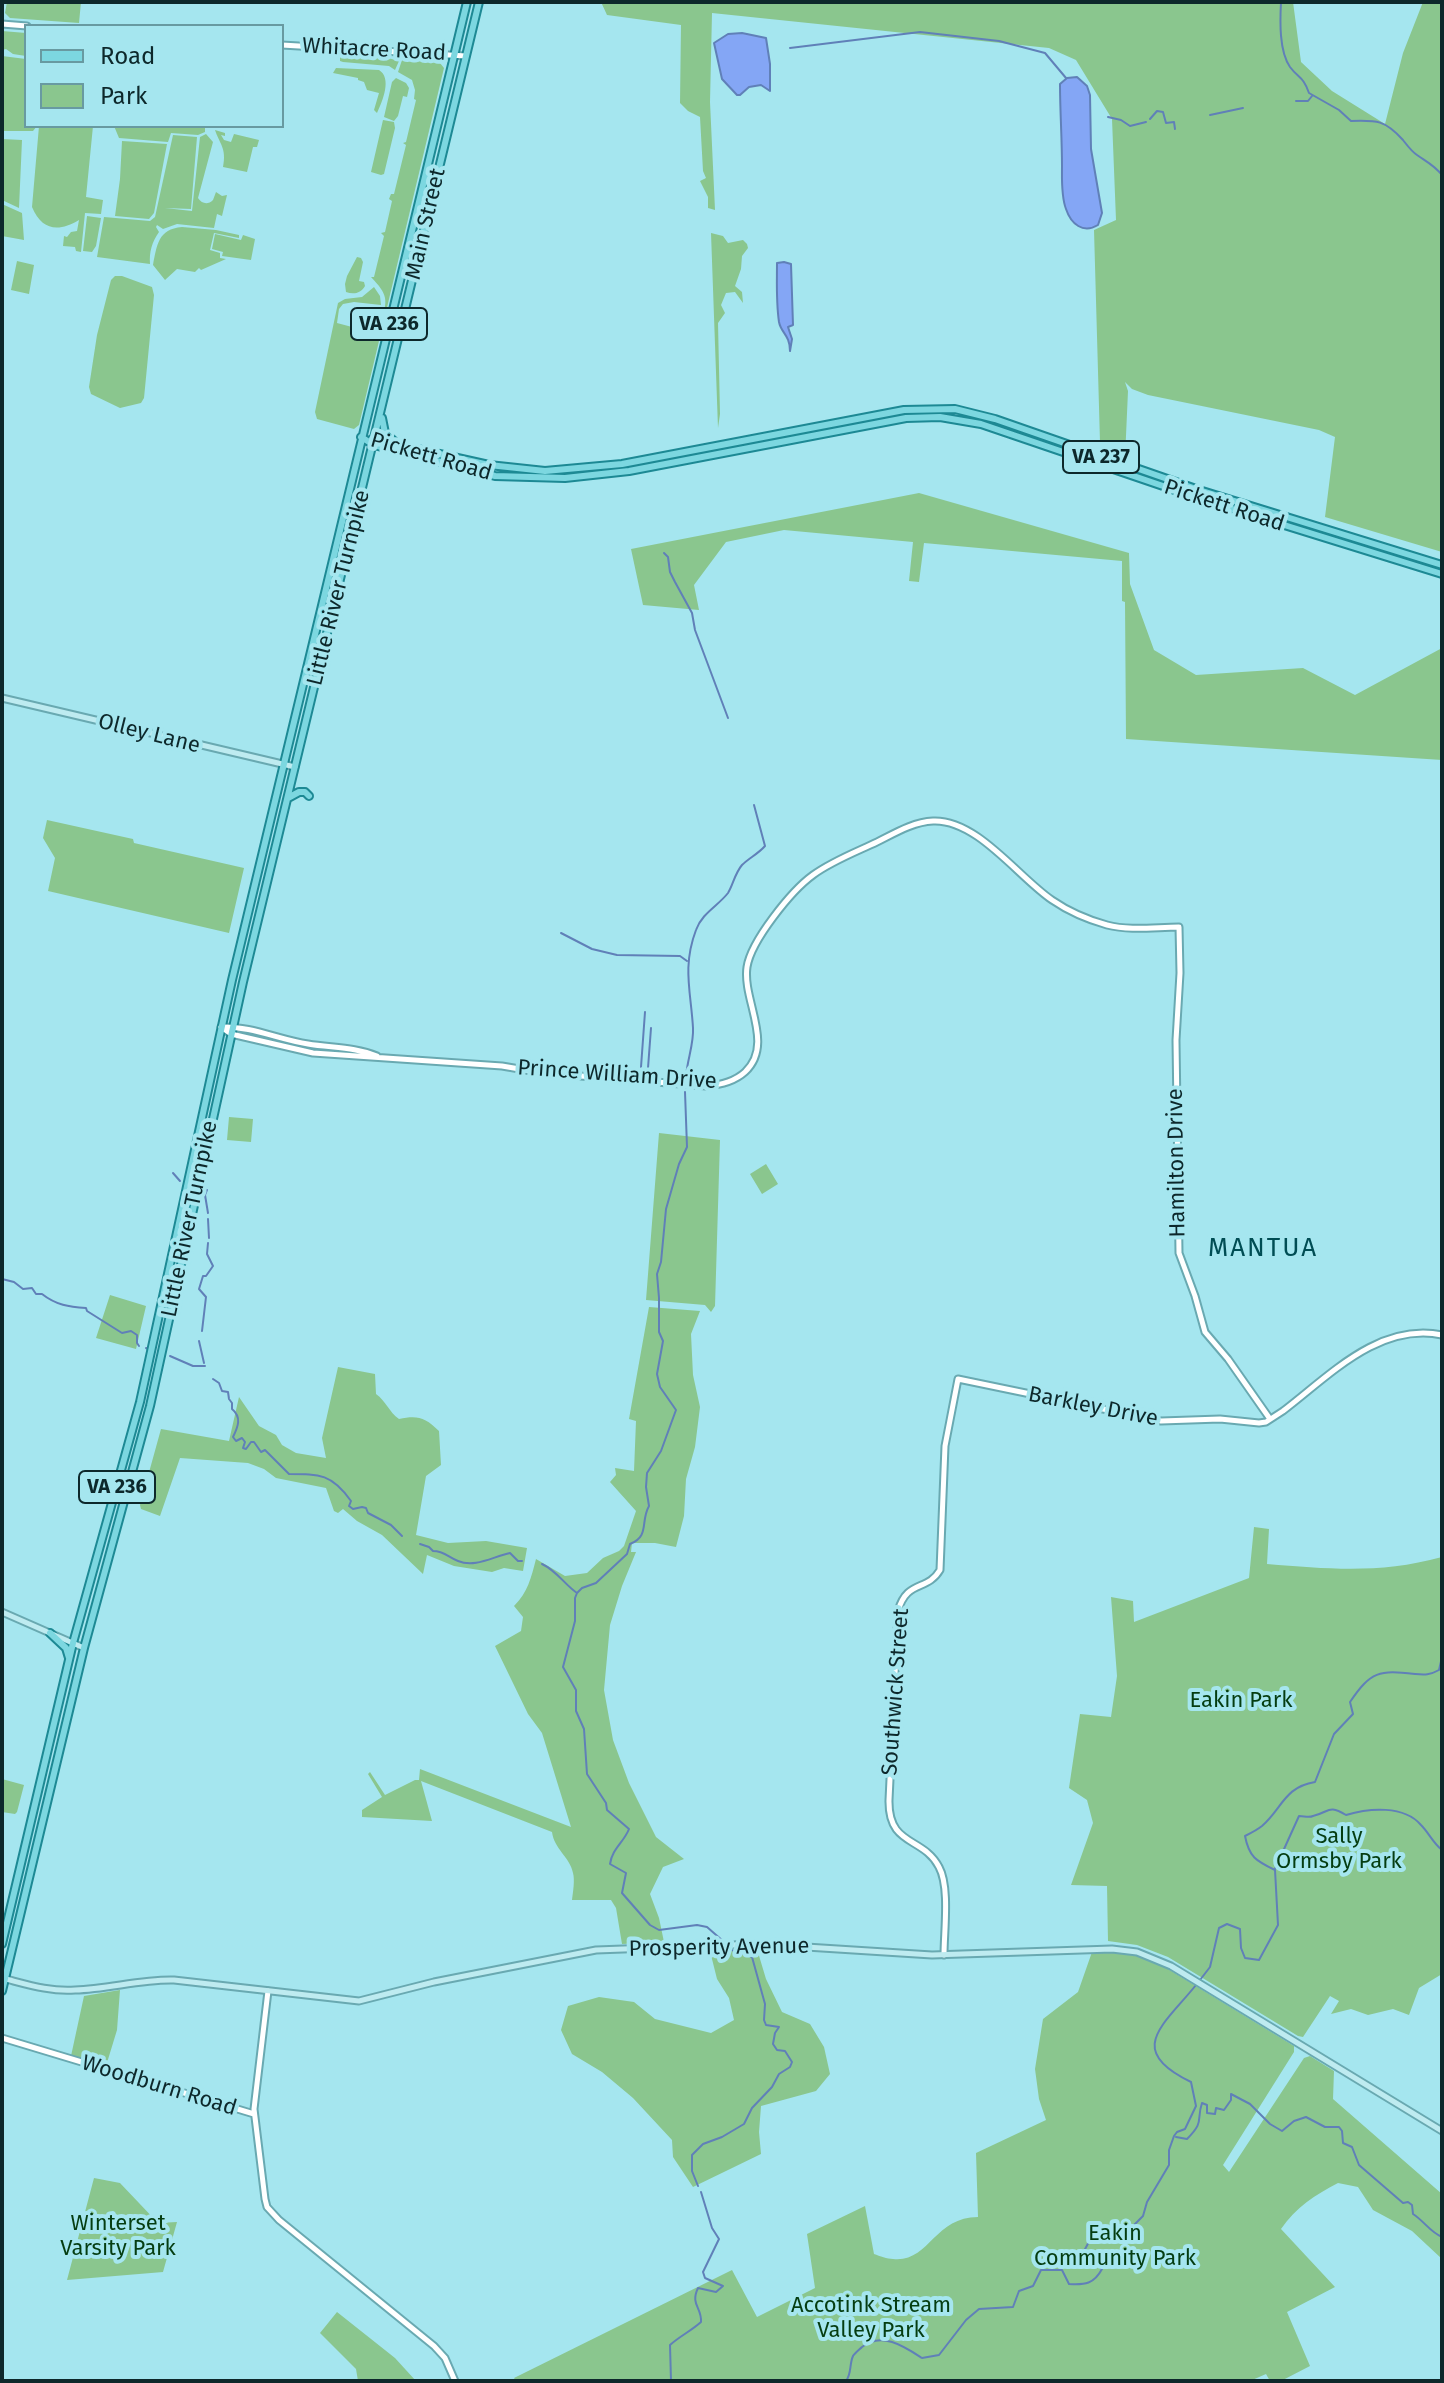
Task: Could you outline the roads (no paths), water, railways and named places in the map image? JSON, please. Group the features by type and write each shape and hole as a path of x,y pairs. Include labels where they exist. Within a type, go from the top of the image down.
{"main road":[{"name":"Main Street","path":"361,437 467,2"},
{"name":"Main Street","path":"374,442 479,2"},
{"name":"Pickett Road","path":"374,442 498,467 556,470 622,464 904,410 955,409 995,419 1199,490 1442,565"},
{"path":"382,410 385,433 406,447"},
{"name":"Pickett Road","path":"361,437 495,476 565,478 629,471 906,418 940,417 981,424 1222,506 1442,574"},
{"name":"Little River Turnpike","path":"2,1944 73,1643 140,1402 221,1027 361,437"},
{"name":"Little River Turnpike","path":"2,1991 84,1648 150,1406 232,1030 374,442"},
{"name":"Olley Lane","path":"2,698 295,767"},
{"path":"288,798 299,792 309,796"},
{"path":"2,1612 84,1648"},
{"path":"50,1633 66,1648 69,1661"},
{"name":"Prosperity Avenue","path":"3,1979 62,1991 159,1979 359,2001 434,1982 596,1950 759,1944 944,1955 1112,1949 1149,1956 1189,1977 1442,2131"}],"street":[{"path":"2,24 24,26"},
{"name":"Whitacre Road","path":"284,45 466,56"},
{"name":"Prince William Drive","path":"221,1027 313,1053 378,1056 706,1086 730,1082 749,1067 757,1047 746,983 749,959 754,946 783,904 819,871 922,823 946,822 970,831 1045,895 1090,919 1118,927 1179,927"},
{"name":"Hamilton Drive","path":"1179,927 1176,1040 1179,1253 1205,1332 1270,1419"},
{"path":"1270,1419 1377,1342 1407,1333 1442,1335"},
{"name":"Barkley Drive","path":"958,1379 1152,1420 1220,1419 1259,1423 1270,1419"},
{"name":"Southwick Street","path":"944,1955 943,1876 933,1857 894,1827 889,1790 897,1613 905,1594 935,1578 940,1570 945,1446 958,1379"},
{"path":"254,2114 268,1991"},
{"name":"Woodburn Road","path":"2,2038 254,2114 267,2207 434,2346 445,2358 455,2381"}],"water":[{"path":"742,33 766,38 770,91 761,85 749,87 737,95 722,79 714,43 728,34"},
{"path":"1077,77 1087,86 1090,95 1091,149 1102,213 1098,225 1093,228 1078,226 1071,219 1064,204 1062,188 1060,84 1067,78"},
{"path":"777,263 791,264 793,325 788,327 792,339 790,351 789,341 780,326 777,307"}],"waterway":[{"path":"1281,2 1281,36 1286,60 1303,80 1309,93 1339,110 1351,121 1374,121 1385,125 1442,175"},
{"path":"790,48 920,32 999,41 1045,53 1066,78"},
{"path":"1296,101 1308,101 1312,96"},
{"path":"1210,115 1243,108"},
{"path":"1150,119 1157,111 1163,112 1166,123 1174,122 1175,129"},
{"path":"1108,117 1130,126 1146,122"},
{"path":"664,553 668,557 670,572 692,613 695,630 728,718"},
{"path":"686,1077 693,1034 688,979 692,943 699,924 728,893 740,868 765,846 754,805"},
{"path":"561,933 592,949 617,955 680,956 687,961"},
{"path":"641,1067 645,1012"},
{"path":"648,1068 651,1028"},
{"path":"685,1092 687,1147 666,1209 657,1274 659,1332 663,1341 657,1374 660,1387 676,1410 661,1451 647,1473 649,1506 642,1533 630,1544 627,1554 596,1583 577,1593 575,1621 563,1667 576,1690 576,1711 584,1729 587,1774 606,1803 607,1810 629,1829 610,1864 626,1873 622,1893 650,1925 659,1930 697,1925 707,1927 723,1941"},
{"path":"173,1173 180,1181"},
{"path":"204,1189 207,1190 208,1213"},
{"path":"208,1219 209,1238"},
{"path":"202,1331 206,1297 199,1289 203,1276 213,1266 207,1254 208,1243"},
{"path":"2,1279 14,1282 23,1289 32,1288 36,1294 58,1303 86,1308 122,1333 131,1331 137,1335 139,1346"},
{"path":"199,1341 204,1363"},
{"path":"170,1356 193,1366 205,1366"},
{"path":"213,1379 222,1391 228,1392 238,1419 233,1437 236,1441 242,1438 245,1442 243,1448 254,1442 261,1452 265,1450 289,1474 324,1477 338,1485 351,1501 349,1506 353,1509 366,1508 368,1513 391,1525 402,1536"},
{"path":"420,1544 464,1563 477,1563 510,1553 522,1561"},
{"path":"542,1564 577,1593"},
{"path":"1200,1980 1210,1967 1219,1928 1227,1924 1240,1929 1245,1958 1259,1960 1278,1925 1275,1870 1254,1858 1245,1836 1262,1826 1296,1789 1315,1782 1334,1734 1353,1714 1350,1702 1370,1678 1393,1672 1433,1673 1439,1670 1442,1657"},
{"path":"1275,1869 1299,1816 1311,1817 1332,1809 1346,1815 1375,1810 1405,1814 1421,1825 1442,1850"},
{"path":"698,2186 692,2171 692,2155 703,2144 744,2124 752,2108 792,2062 785,2051 777,2050 773,2044 779,2027 766,2025 764,2020 765,2004 752,1957 729,1949"},
{"path":"846,2381 853,2356 862,2347 877,2340 893,2342 922,2358 939,2355 966,2320 979,2309 1013,2307 1019,2291 1033,2286 1041,2270 1062,2270 1069,2284 1084,2284 1096,2278 1102,2269 1083,2253 1093,2234 1112,2226 1132,2227 1143,2216 1147,2202 1169,2165 1169,2150 1174,2136 1185,2129 1196,2106 1191,2082 1159,2059 1155,2048 1156,2036 1163,2025 1196,1985"},
{"path":"1176,2137 1187,2139 1193,2133 1202,2103 1207,2105 1207,2113 1215,2114 1216,2108 1224,2110 1231,2100 1231,2094 1250,2104 1282,2131 1294,2121 1306,2117 1325,2127 1339,2127 1343,2143 1352,2147 1359,2165 1403,2203 1412,2205 1413,2214 1442,2237"},
{"path":"671,2381 670,2345 701,2322 695,2298 698,2288 716,2292 723,2286 705,2278 703,2272 719,2239 712,2228 701,2192"}],"district":[{"name":"MANTUA","path":"1263,1249"}],"park label":[{"name":"Eakin Park","path":"1241,1701"},
{"name":"Sally Ormsby Park","path":"1339,1850"},
{"name":"Winterset Varsity Park","path":"118,2236"},
{"name":"Eakin Community Park","path":"1115,2246"},
{"name":"Accotink Stream Valley Park","path":"871,2318"}]}
